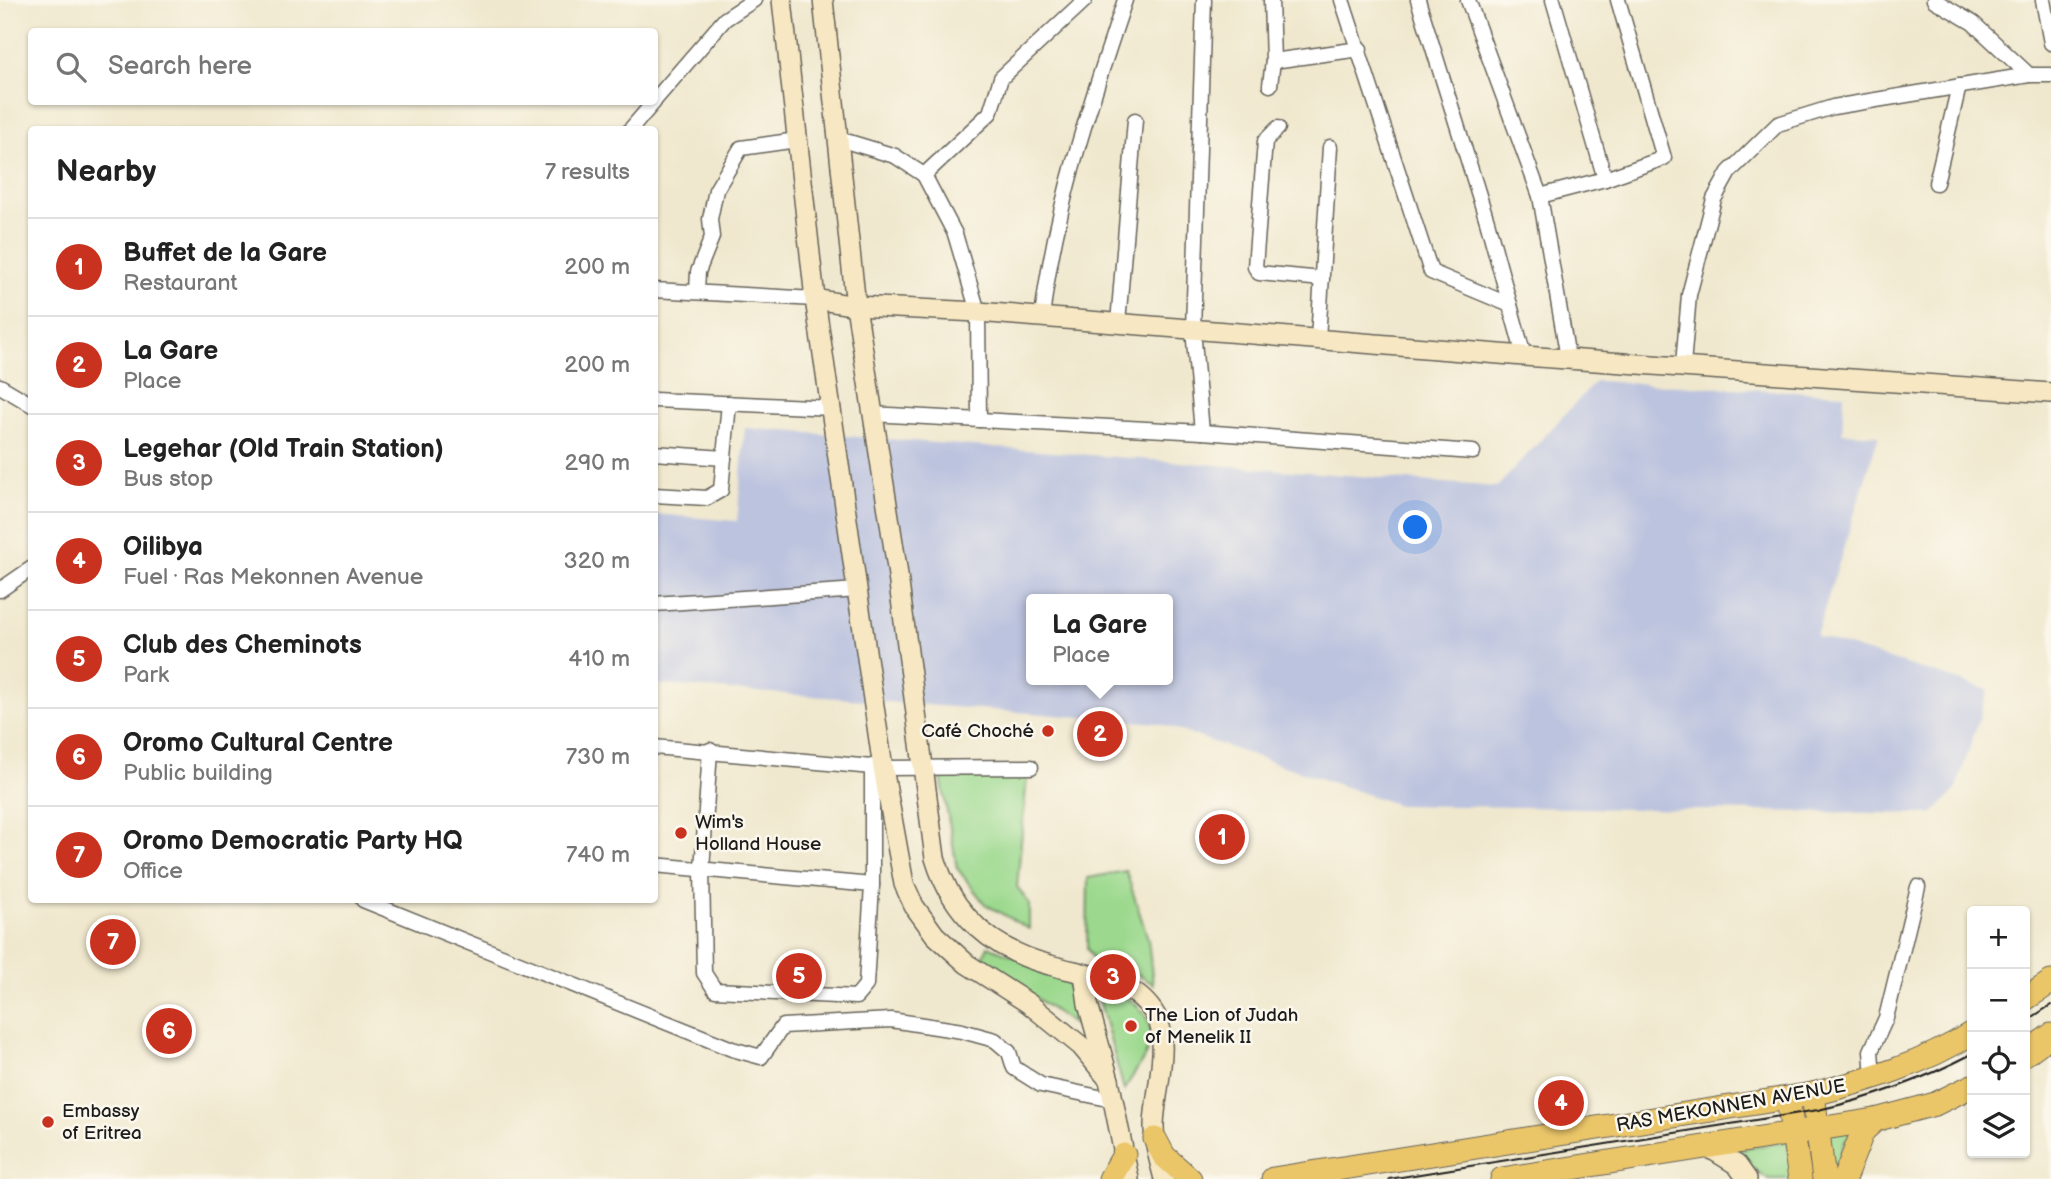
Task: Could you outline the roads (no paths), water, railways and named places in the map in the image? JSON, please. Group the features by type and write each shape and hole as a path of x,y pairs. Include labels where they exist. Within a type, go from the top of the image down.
{"main road":[{"path":"782,0 815,299 858,590 878,767 900,866 914,906 935,934 967,964 1028,1003 1081,1046 1109,1080"},
{"path":"823,0 856,306 897,568 935,858 944,887 963,915 1006,948 1045,964 1113,980 1139,995 1157,1018 1162,1046 1154,1139 1164,1179"},
{"path":"815,299 856,306 978,312 1524,356 1683,365 2051,393"},
{"path":"1084,974 1087,1004 1109,1080 1129,1179"},
{"path":"2030,996 2051,982"},
{"path":"2030,1050 2051,1035"},
{"name":"RAS MEKONNEN AVENUE","path":"1273,1179 1813,1094 1916,1063 1967,1036"},
{"name":"RAS MEKONNEN AVENUE","path":"1502,1179 1875,1120 1935,1104 1967,1088"},
{"path":"1813,1094 1824,1179"},
{"path":"1788,1099 1800,1179"},
{"path":"1844,1179 1863,1131 1875,1120"},
{"path":"1154,1139 1164,1156 1191,1179"},
{"path":"1707,1147 1737,1165 1747,1179"},
{"path":"1110,1179 1124,1155"}],"street":[{"path":"924,175 990,113 1001,78 1085,0"},
{"path":"1042,317 1048,272 1079,137 1125,0"},
{"path":"1202,432 1193,329 1204,0"},
{"path":"1270,85 1273,61 1271,0"},
{"path":"1342,0 1431,272 1510,305"},
{"path":"1418,0 1524,356"},
{"path":"1468,0 1540,196 1569,358"},
{"path":"1553,0 1605,179"},
{"path":"1540,196 1605,179 1664,158 1618,0"},
{"path":"1934,0 1973,23 2029,75"},
{"path":"2043,0 2051,43"},
{"path":"658,96 724,19 746,1"},
{"path":"1273,61 1360,49"},
{"path":"1683,365 1689,295 1714,199 1729,172 1779,124 1806,114 1959,86 2029,75 2051,75"},
{"path":"1936,183 1959,86"},
{"path":"633,126 651,105"},
{"path":"1118,323 1135,120"},
{"path":"1278,128 1265,141 1255,267 1259,273 1321,279"},
{"path":"839,139 895,156 924,175 955,234 978,312 979,420"},
{"path":"697,291 698,272 712,237 710,219 716,190 741,148 797,140"},
{"path":"1318,339 1330,147"},
{"path":"658,290 815,299"},
{"path":"0,386 28,403"},
{"path":"658,400 833,408"},
{"path":"658,495 707,498 721,490 729,403"},
{"path":"871,414 1202,432 1473,452"},
{"path":"658,453 724,458"},
{"path":"0,590 28,571"},
{"path":"658,604 858,590"},
{"path":"658,747 922,770 1031,767"},
{"path":"710,750 702,870 704,973 715,989 856,997 861,994 866,985 878,767"},
{"path":"658,866 873,885"},
{"path":"1874,1077 1871,1051 1886,1018 1918,887"},
{"path":"370,903 659,1020 761,1058 783,1026 891,1020 995,1040 1009,1052 1014,1068 1041,1085 1113,1100"}],"tram line":[{"path":"2030,1019 2051,1005"},
{"path":"1389,1179 1818,1110 1897,1087 1967,1056"}],"place":[{"name":"Café Choché","path":"1048,731"},
{"name":"La Gare","path":"1100,734"},
{"name":"Wim's Holland House","path":"681,833"},
{"name":"Buffet de la Gare","path":"1222,837"},
{"name":"Oromo Democratic Party HQ","path":"113,942"},
{"name":"Club des Cheminots","path":"799,976"},
{"name":"Legehar (Old Train Station)","path":"1113,977"},
{"name":"The Lion of Judah of Menelik II","path":"1131,1026"},
{"name":"Oromo Cultural Centre","path":"169,1031"},
{"name":"Oilibya","path":"1561,1103"},
{"name":"Embassy of Eritrea","path":"48,1122"}]}
